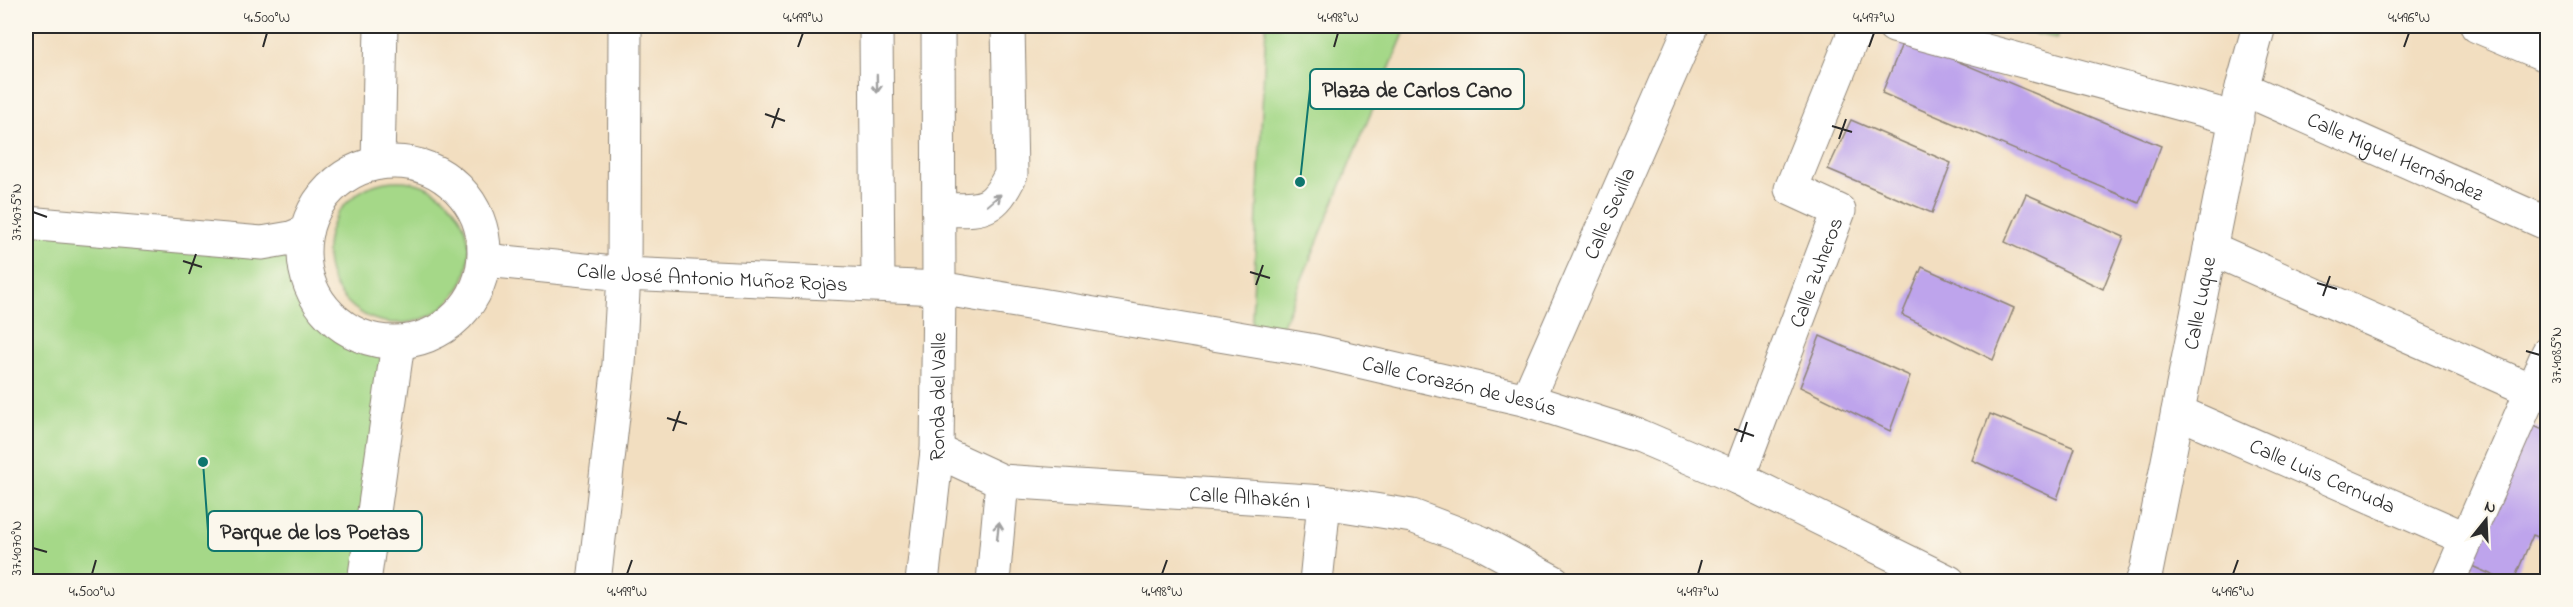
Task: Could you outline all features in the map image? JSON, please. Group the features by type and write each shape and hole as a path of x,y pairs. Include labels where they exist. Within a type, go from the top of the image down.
{"street":[{"path":"378,163 381,26"},
{"path":"594,582 619,364 624,274 625,26"},
{"path":"876,26 878,284"},
{"name":"Ronda del Valle","path":"922,582 937,451 938,26"},
{"path":"939,210 982,209 1001,196 1011,174 1008,26"},
{"name":"Calle Sevilla","path":"1527,400 1691,26"},
{"name":"Calle Zuheros","path":"1738,478 1839,211 1791,189 1857,26"},
{"path":"1893,26 2239,103"},
{"name":"Calle Luque","path":"2152,578 2178,412 2239,103 2259,26"},
{"path":"2477,26 2547,56"},
{"name":"Calle Miguel Hernández","path":"2239,103 2547,224"},
{"path":"406,162 432,170 455,185 472,206 483,232 485,260 479,285 466,308 447,327 424,338 398,343 371,340 346,329 326,311 311,288 305,247 314,209 330,188 352,171 378,163 406,162"},
{"path":"26,223 262,243 291,238 305,247"},
{"path":"2210,248 2531,390"},
{"name":"Calle José Antonio Muñoz Rojas","path":"485,260 624,274 939,288"},
{"name":"Calle Corazón de Jesús","path":"939,288 1315,351 1527,400 1640,436 1738,478 1949,582"},
{"path":"364,582 398,343"},
{"path":"2448,582 2547,352"},
{"name":"Calle Luis Cernuda","path":"2178,412 2467,539"},
{"name":"Calle Alhakén I","path":"937,451 1002,481 1324,502 1412,516 1480,542 1554,582"},
{"path":"993,582 1002,481"},
{"path":"1316,582 1324,502"}],"green space":[{"path":"1266,26 1407,26 1275,344 1251,339"},
{"path":"1995,26 2059,26 2057,38"},
{"path":"398,181 425,186 449,201 464,225 469,252 464,279 449,303 425,318 398,323 371,318 347,303 332,279 327,252 332,225 347,201 371,186"},
{"path":"26,223 306,232 304,265 307,278 326,311 345,328 357,334 376,341 398,343 364,581 26,581"}],"building":[{"path":"1904,39 2161,146 2139,203 1882,93"},
{"path":"1851,120 1951,163 1932,213 1828,169"},
{"path":"2026,194 2124,237 2103,289 2005,242"},
{"path":"1922,267 2014,308 1993,360 1902,315"},
{"path":"1820,336 1910,376 1890,431 1800,387"},
{"path":"1990,414 2075,448 2057,499 1972,460"},
{"path":"2527,423 2548,432 2548,541 2533,535 2513,582 2508,582 2465,563"}],"place":[{"name":"Plaza de Carlos Cano","path":"1300,182"},
{"name":"Parque de los Poetas","path":"203,462"}]}
